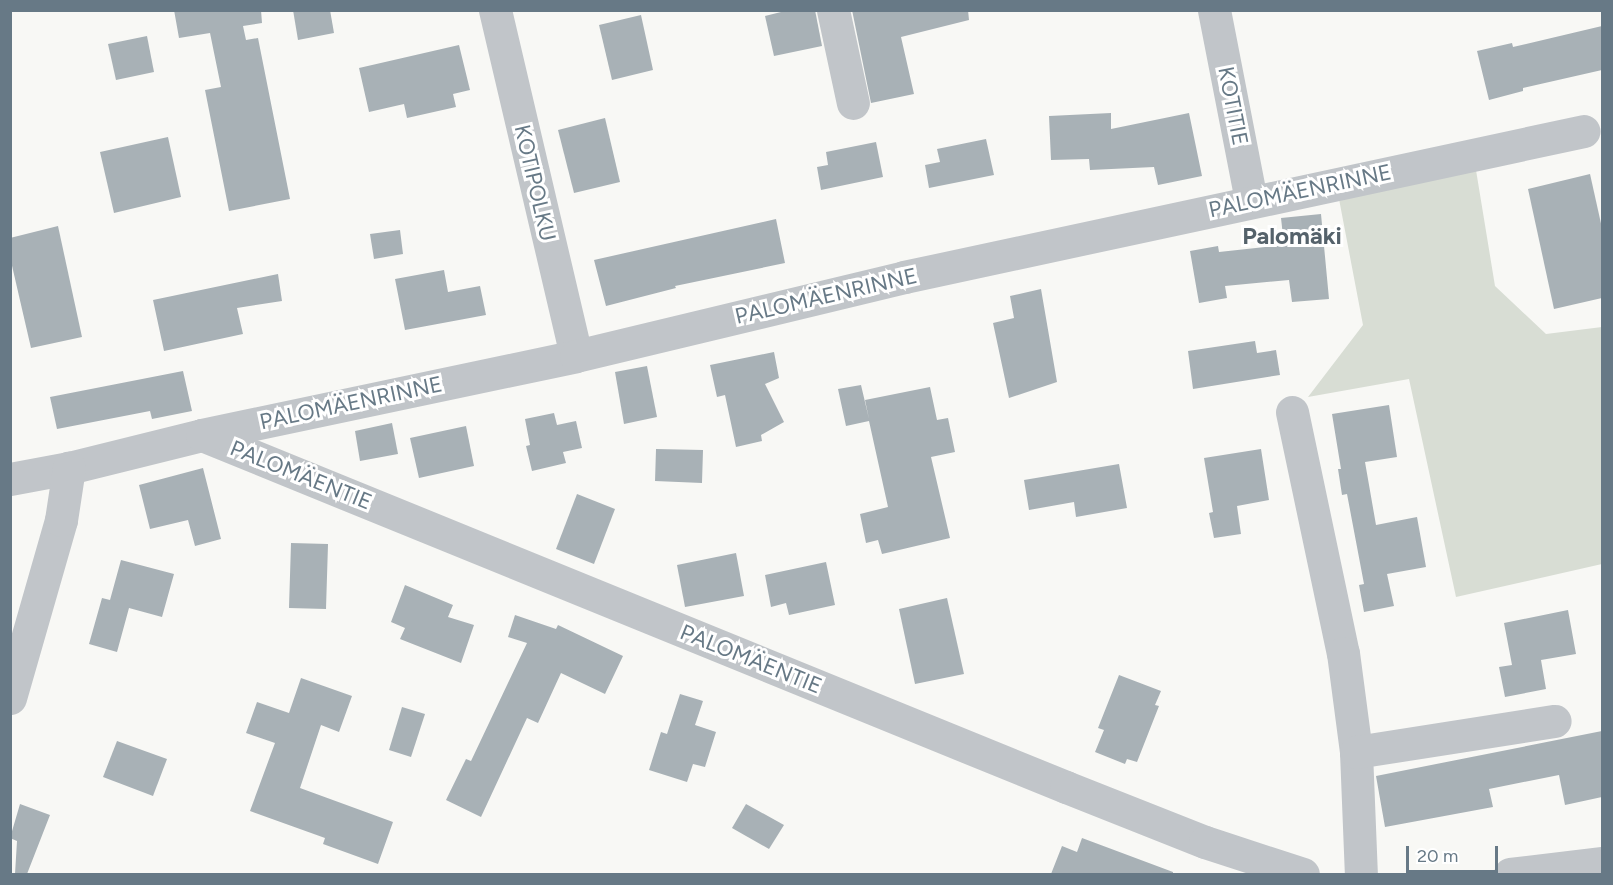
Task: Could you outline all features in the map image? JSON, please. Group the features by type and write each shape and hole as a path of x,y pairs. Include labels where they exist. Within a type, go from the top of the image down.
{"street":[{"name":"KOTIPOLKU","path":"495,10 576,356"},
{"path":"833,10 853,103"},
{"name":"KOTITIE","path":"1214,10 1251,201"},
{"name":"PALOMÄENRINNE","path":"10,478 69,468 202,435 576,356 904,278 1251,201 1584,131"},
{"path":"1292,412 1343,653 1356,752 1362,874"},
{"name":"PALOMÄENTIE","path":"202,435 1066,787 1205,842 1303,874"},
{"path":"10,698 61,520 69,468"},
{"path":"1356,752 1555,721"},
{"path":"1510,874 1602,863"}],"shaded area":[{"path":"1475,164 1495,286 1546,334 1602,327 1602,564 1456,597 1409,379 1308,397 1363,325 1339,199"}],"building":[{"path":"174,10 261,10 262,23 243,26 246,40 258,38 290,199 229,211 205,90 221,87 210,33 179,38"},
{"path":"293,10 330,10 334,33 298,40"},
{"path":"789,10 815,10 822,46 774,56 765,16"},
{"path":"852,10 968,10 969,20 901,37 914,94 871,103"},
{"path":"641,15 653,70 612,80 599,25"},
{"path":"1602,26 1602,70 1523,88 1523,91 1489,100 1477,51 1512,43 1513,47"},
{"path":"147,36 154,72 116,80 108,44"},
{"path":"459,45 470,90 453,94 456,107 407,118 404,104 369,112 359,68"},
{"path":"1111,113 1111,129 1189,113 1202,176 1158,185 1154,167 1090,170 1089,159 1051,160 1049,116"},
{"path":"605,118 620,182 574,193 558,130"},
{"path":"168,137 181,197 114,213 100,152"},
{"path":"986,139 994,175 929,188 925,165 940,162 937,149"},
{"path":"876,142 883,177 821,190 817,167 828,165 826,152"},
{"path":"1590,174 1602,228 1602,298 1554,309 1528,189"},
{"path":"1321,214 1329,299 1292,302 1289,280 1225,286 1227,298 1199,303 1190,251 1218,246 1219,252 1284,245 1281,218"},
{"path":"776,219 785,263 675,286 676,288 606,306 594,260"},
{"path":"58,226 82,337 31,348 10,257 10,238"},
{"path":"400,230 403,254 374,259 370,234"},
{"path":"444,270 448,292 480,286 486,315 405,330 395,279"},
{"path":"278,274 282,301 237,308 243,334 164,351 153,300"},
{"path":"1041,289 1057,382 1009,398 993,323 1014,318 1010,296"},
{"path":"1255,341 1257,353 1276,350 1280,375 1193,389 1188,351"},
{"path":"774,352 779,378 765,384 784,422 761,435 762,441 736,447 725,395 717,397 710,365"},
{"path":"647,366 657,417 624,424 615,372"},
{"path":"183,371 192,411 152,419 150,411 57,429 50,397"},
{"path":"861,385 869,419 865,400 930,387 937,420 948,418 955,452 931,457 950,538 882,554 878,540 866,543 860,514 888,507 869,421 846,426 838,389"},
{"path":"1389,405 1397,457 1365,462 1376,525 1417,517 1426,567 1387,574 1394,606 1364,612 1359,585 1364,584 1347,494 1342,495 1338,469 1341,469 1332,414"},
{"path":"554,413 557,425 576,421 582,448 563,452 566,463 532,471 526,446 530,445 525,419"},
{"path":"392,423 398,454 360,461 355,431"},
{"path":"466,426 474,466 419,478 410,438"},
{"path":"656,449 703,450 702,483 655,481"},
{"path":"1261,449 1269,500 1237,506 1241,534 1214,538 1209,513 1213,512 1204,458"},
{"path":"1119,464 1127,508 1076,517 1074,502 1029,510 1024,480"},
{"path":"203,468 221,539 195,546 188,520 150,529 139,485"},
{"path":"577,494 615,509 594,564 556,549"},
{"path":"291,543 328,544 326,609 289,608"},
{"path":"736,553 744,596 685,607 677,565"},
{"path":"121,560 174,574 162,617 129,608 117,652 89,644 102,598 110,600"},
{"path":"826,562 835,605 789,615 786,603 771,607 765,575"},
{"path":"405,585 453,605 448,617 474,625 461,663 400,639 405,628 391,622"},
{"path":"947,598 964,674 915,684 899,609"},
{"path":"1568,610 1576,654 1541,660 1546,689 1505,697 1499,667 1512,665 1504,623"},
{"path":"515,615 556,629 558,625 623,656 605,694 561,673 538,723 527,718 481,817 446,800 466,759 471,761 527,643 508,637"},
{"path":"1119,675 1161,691 1155,705 1159,706 1137,762 1127,759 1125,764 1095,752 1104,730 1098,728"},
{"path":"301,678 352,696 339,732 321,725 300,788 393,822 378,864 323,844 325,838 250,811 275,743 246,733 257,702 289,713"},
{"path":"680,694 703,701 695,725 716,732 705,767 693,764 687,782 649,770 661,732 667,734"},
{"path":"402,707 425,714 411,757 389,750"},
{"path":"1602,731 1602,797 1565,805 1559,775 1489,789 1493,807 1385,827 1376,776"},
{"path":"117,741 167,759 153,796 103,777"},
{"path":"20,804 50,815 27,874 15,874 17,841 10,838"},
{"path":"746,804 784,825 769,849 732,828"},
{"path":"1082,838 1173,872 1173,874 1051,874 1062,846 1077,852"}],"district":[{"name":"Palomäki","path":"1292,236"}]}
